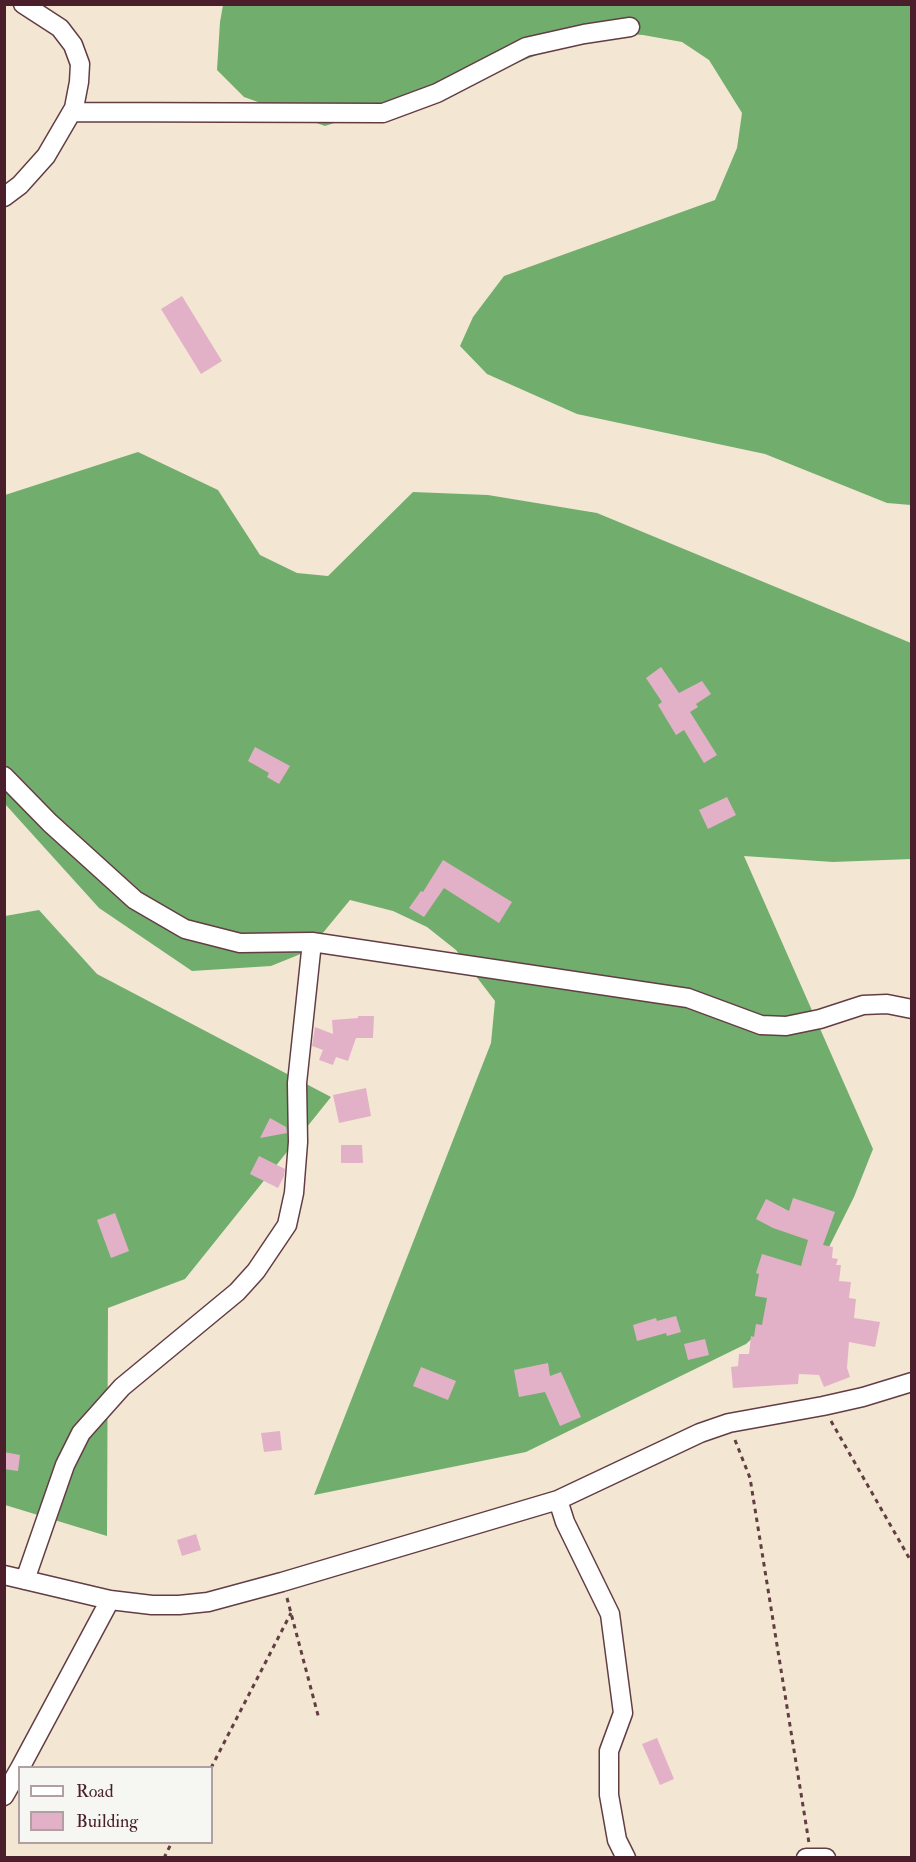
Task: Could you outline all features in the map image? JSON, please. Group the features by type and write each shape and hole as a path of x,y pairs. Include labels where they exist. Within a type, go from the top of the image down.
{"street":[{"path":"4,197 20,185 46,156 72,112 79,82 80,64 73,45 60,28 23,4"},
{"path":"72,112 383,113 437,93 526,47 584,33 630,27"},
{"path":"4,776 110,879 135,900 185,929 240,943 312,942 688,998 761,1025 786,1026 820,1019 863,1005 887,1004 912,1009"},
{"path":"25,1580 65,1465 81,1433 122,1387 237,1292 256,1271 287,1225 295,1183 298,1142 297,1083 312,942"},
{"path":"4,1575 110,1600 152,1605 208,1602 558,1500 700,1433 729,1423 823,1406 912,1382"},
{"path":"558,1500 565,1522 610,1614 623,1713 609,1751 609,1795 617,1840 626,1857"},
{"path":"21,1766 110,1600"},
{"path":"4,1796 18,1772"}],"path":[{"path":"823,1406 912,1563"},
{"path":"729,1423 750,1478 814,1857"},
{"path":"282,1582 320,1719"},
{"path":"212,1766 291,1613"}],"green space":[{"path":"223,5 911,5 911,505 887,503 765,454 577,414 487,374 460,346 473,317 504,276 715,200 737,148 742,113 709,60 682,42 643,35 595,32 509,66 325,126 244,97 217,70"},
{"path":"138,452 218,490 260,555 297,573 328,576 413,492 488,495 597,513 911,643 911,859 833,862 744,856 873,1149 854,1197 810,1285 746,1344 526,1452 314,1495 491,1043 495,1001 456,950 427,927 393,911 350,900 308,951 271,966 192,971 99,908 5,804 5,495"},
{"path":"39,910 97,974 331,1097 185,1279 108,1308 107,1536 5,1505 5,916"}],"building":[{"path":"182,296 222,361 201,374 161,309"},
{"path":"661,667 679,693 702,681 711,694 696,704 698,707 690,712 717,755 704,763 684,730 676,735 658,705 662,702 646,678"},
{"path":"255,747 290,766 279,784 267,777 269,773 248,761"},
{"path":"727,797 736,815 708,829 699,810"},
{"path":"443,860 512,902 499,923 444,888 424,917 409,908 421,891 423,892"},
{"path":"358,1016 374,1016 373,1038 356,1038 348,1061 336,1057 333,1065 319,1060 323,1050 312,1046 315,1027 333,1034 332,1020 358,1018"},
{"path":"366,1088 371,1116 339,1123 333,1095"},
{"path":"270,1118 286,1127 287,1133 260,1138"},
{"path":"341,1145 362,1145 363,1163 341,1163"},
{"path":"259,1156 285,1169 278,1188 250,1174"},
{"path":"793,1198 835,1212 823,1245 833,1247 832,1258 838,1259 836,1265 841,1265 839,1281 851,1282 849,1298 856,1299 854,1318 880,1322 875,1347 849,1342 847,1368 850,1377 824,1387 819,1375 799,1374 798,1384 733,1388 731,1367 738,1366 739,1354 749,1354 751,1336 754,1337 756,1324 762,1325 767,1298 755,1296 759,1274 756,1273 762,1254 801,1266 808,1240 773,1228 756,1219 766,1199 789,1211"},
{"path":"115,1213 129,1251 111,1258 97,1220"},
{"path":"676,1316 681,1332 667,1336 666,1333 637,1341 633,1325 656,1318 657,1321"},
{"path":"705,1339 709,1355 688,1360 684,1344"},
{"path":"548,1363 550,1376 561,1372 581,1417 560,1426 545,1392 519,1397 514,1370"},
{"path":"421,1367 456,1381 448,1400 413,1386"},
{"path":"280,1431 282,1450 264,1452 261,1433"},
{"path":"4,1452 20,1455 18,1471 4,1469"},
{"path":"196,1534 201,1550 182,1556 177,1540"},
{"path":"657,1738 674,1779 660,1785 642,1744"}]}
